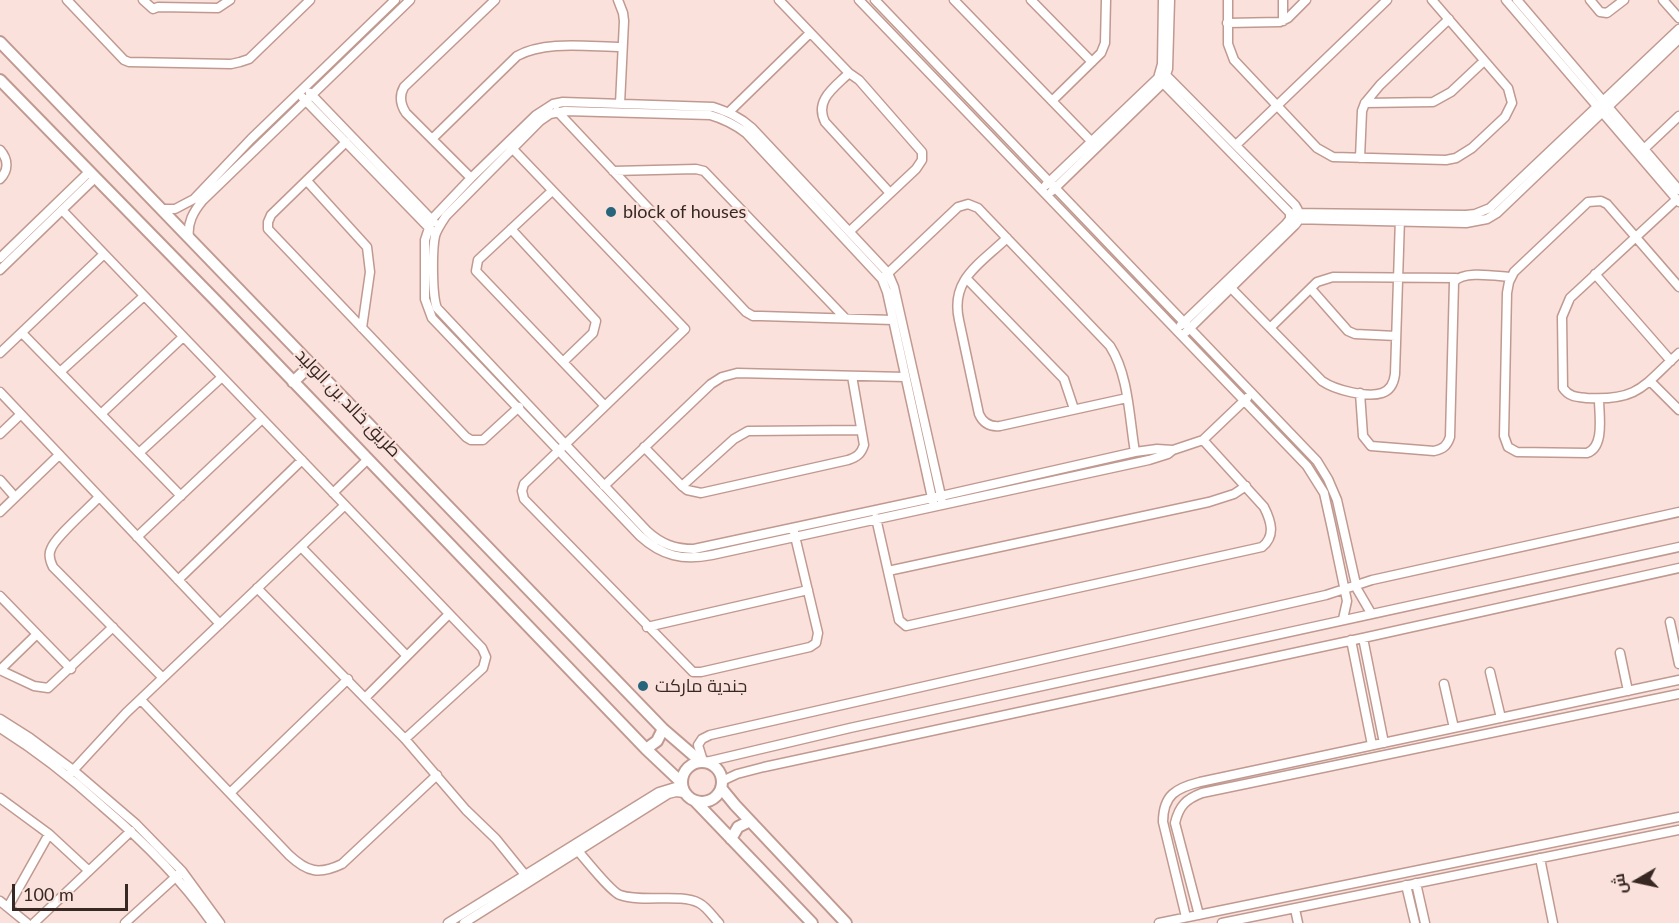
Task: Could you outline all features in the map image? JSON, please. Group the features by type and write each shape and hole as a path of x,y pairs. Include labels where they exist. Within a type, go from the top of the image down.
{"street":[{"path":"67,0 118,54 129,62 231,64 249,58 310,0"},
{"path":"143,0 153,9 158,7 218,8 230,0"},
{"path":"160,208 175,209 194,199 251,139 395,0"},
{"path":"189,238 190,220 199,205 410,0"},
{"path":"471,178 403,109 402,92 404,87 495,0"},
{"path":"618,0 623,13 620,104"},
{"path":"779,0 849,73 859,80 922,152 920,164 850,231"},
{"path":"859,0 1314,475 1324,493 1346,590 1347,601 1343,619"},
{"path":"875,0 1317,461 1337,500 1356,586 1360,598 1371,613"},
{"path":"955,0 1052,102 1096,141"},
{"path":"1031,0 1092,62"},
{"path":"1052,102 1101,53 1105,43 1106,0"},
{"path":"1163,0 1162,76 1295,216 1400,218 1483,212 1679,39"},
{"path":"1044,193 1162,76 1170,0"},
{"path":"1228,0 1228,44 1234,60 1324,154 1333,157 1446,160 1464,154 1505,117 1512,103 1508,88 1432,0"},
{"path":"1283,0 1283,21"},
{"path":"1227,23 1283,21 1306,0"},
{"path":"1236,145 1387,0"},
{"path":"1506,0 1644,150 1678,197"},
{"path":"1517,0 1678,197"},
{"path":"1590,0 1600,12 1607,13 1624,0"},
{"path":"1663,0 1679,18"},
{"path":"1360,158 1362,111 1370,95 1449,20"},
{"path":"1602,106 1679,28"},
{"path":"729,112 810,33"},
{"name":"طريق خالد بن الوليد","path":"0,42 663,729 703,762"},
{"path":"432,139 518,56 525,52 544,46 622,47"},
{"path":"1365,103 1433,102 1451,93 1484,61"},
{"path":"926,70 934,62"},
{"path":"849,73 824,99 821,104 822,116 890,194"},
{"path":"1162,76 1236,145 1295,205 1295,216 1231,288 1187,325"},
{"name":"طريق خالد بن الوليد","path":"0,80 221,306 683,787"},
{"path":"301,90 437,230"},
{"path":"309,98 346,142 430,223"},
{"path":"937,501 905,377 885,276 746,133 726,120 710,115 620,104 563,102 553,104 536,115 446,216 437,230 434,296 437,308 640,536 652,547 665,554 681,558 696,558 794,532 1160,457 1203,440 1251,393"},
{"path":"535,418 519,407 429,312 425,299 425,240 430,223 471,178 540,121 557,111 676,110 713,107 741,118 752,128 850,231 894,287 937,501"},
{"path":"557,111 746,312 753,316 893,320"},
{"path":"1644,150 1679,116"},
{"path":"346,142 269,218 268,230 466,437 471,440 483,440 519,407"},
{"path":"509,146 685,329 525,484 522,491 524,499 693,672 765,658 810,647 816,643 818,633 794,532"},
{"path":"0,150 7,165 0,179"},
{"path":"613,171 696,169 704,171 845,318"},
{"path":"0,270 62,210 92,175"},
{"path":"0,258 92,175"},
{"path":"307,181 368,247 370,273 362,328"},
{"path":"552,191 478,260 476,271 604,406"},
{"path":"1678,197 1576,290 1565,307 1562,317 1563,388 1571,396 1599,399 1622,397 1633,393 1650,381 1679,353"},
{"path":"1599,399 1598,446 1593,451 1587,453 1517,452 1508,447 1504,436 1507,304 1511,277 1582,207 1594,200 1606,204 1679,287"},
{"path":"885,276 962,205 973,205 978,208 1110,346 1119,362 1135,452"},
{"path":"62,210 482,648 486,657 483,668 405,739"},
{"path":"1179,333 1295,216"},
{"path":"1231,288 1322,381 1338,390 1382,393 1394,382 1400,218"},
{"path":"1084,234 1092,227"},
{"path":"511,229 596,321 593,333 562,362"},
{"path":"1007,238 966,278 957,296 956,307 979,414 983,421 995,426 1127,398"},
{"path":"0,353 104,254"},
{"path":"1595,274 1671,361"},
{"path":"1270,328 1317,282 1333,277 1456,278 1465,275 1511,277"},
{"path":"966,278 1061,375 1066,382 1074,410"},
{"path":"1360,393 1363,436 1371,446 1434,451 1442,449 1447,444 1450,430 1452,286 1456,278"},
{"path":"1311,289 1348,331 1355,334 1396,336"},
{"path":"60,372 144,296"},
{"path":"22,333 181,496"},
{"path":"101,414 183,337"},
{"path":"293,382 311,364"},
{"path":"604,486 711,384 728,375 905,377"},
{"path":"644,447 682,486 687,490 701,493 855,458 864,445 852,376"},
{"path":"139,453 222,377"},
{"path":"1650,381 1679,410"},
{"path":"0,392 220,624"},
{"path":"0,434 21,414"},
{"path":"137,537 262,419"},
{"path":"682,486 734,439 748,431 861,430"},
{"path":"876,518 899,620 906,626 1256,549 1270,538 1270,520 1264,507 1203,440"},
{"path":"561,447 604,486 655,538 669,546 682,549 694,549 876,518 1135,452 1157,449 1173,450"},
{"path":"0,512 59,454"},
{"path":"178,580 302,460"},
{"path":"333,493 367,460"},
{"path":"0,480 15,497"},
{"path":"888,571 1209,502 1228,496 1246,486"},
{"path":"99,497 53,544 49,555 53,567 163,678"},
{"path":"70,773 105,734 345,506"},
{"path":"846,923 750,821 721,784 717,769 703,762 698,745 702,740 710,735 1346,590 1372,580 1679,513"},
{"path":"1332,528 1343,526"},
{"path":"302,547 407,656"},
{"path":"812,923 683,787 684,771 694,763 1679,547"},
{"path":"695,801 701,802 714,798 721,784 737,774 764,767 1679,568"},
{"path":"257,588 366,697 437,774 466,810 496,840 527,878"},
{"path":"647,627 808,590"},
{"path":"0,596 71,669"},
{"path":"366,697 449,614"},
{"path":"1670,622 1679,664"},
{"path":"37,634 0,670 34,686 48,688 71,669 113,627"},
{"path":"1363,638 1384,743"},
{"path":"1352,640 1372,745"},
{"path":"1620,653 1628,691"},
{"path":"1490,672 1501,718"},
{"path":"230,793 348,679"},
{"path":"1186,918 1163,822 1163,811 1167,800 1174,792 1186,785 1679,680"},
{"path":"1444,684 1454,728"},
{"path":"1198,915 1175,823 1183,803 1191,797 1679,694"},
{"path":"141,700 300,865 314,871 329,870 342,864 437,774"},
{"path":"0,718 30,738 179,873 212,923"},
{"path":"1474,724 1476,736"},
{"path":"0,728 70,773 136,824 220,923"},
{"path":"646,748 657,741 663,729"},
{"path":"1284,764 1287,776"},
{"path":"448,923 578,851 683,787"},
{"path":"464,923 527,878 660,792 683,787"},
{"path":"1,801 49,834 89,871"},
{"path":"1159,923 1679,817"},
{"path":"731,838 738,827 750,821"},
{"path":"1222,923 1679,830"},
{"path":"34,923 131,831"},
{"path":"8,907 49,834"},
{"path":"578,851 621,896 692,900 703,905 719,923"},
{"path":"1540,858 1553,923"},
{"path":"125,923 136,919 179,873"},
{"path":"1411,884 1415,923"},
{"path":"1411,884 1425,923"},
{"path":"0,900 27,923"},
{"path":"1295,909 1298,923"}],"place":[{"name":"block of houses","path":"611,212"},
{"name":"جندية ماركت","path":"643,686"}]}
